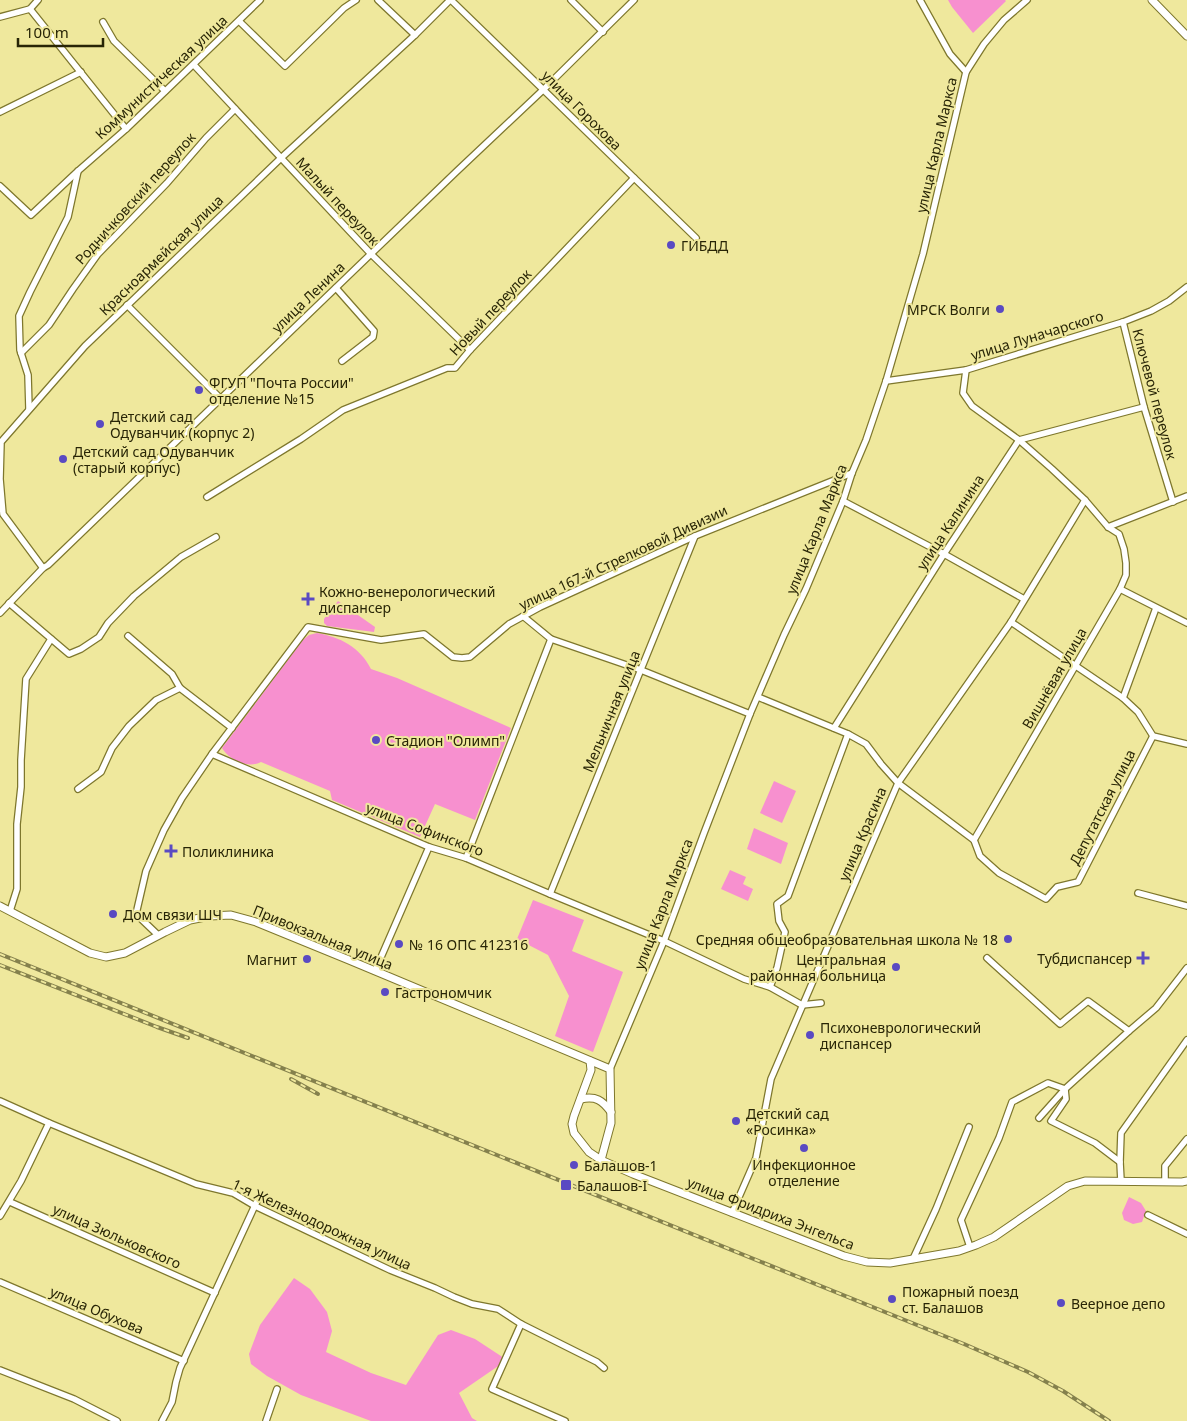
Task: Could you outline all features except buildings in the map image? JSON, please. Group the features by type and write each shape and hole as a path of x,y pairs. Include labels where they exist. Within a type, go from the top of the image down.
{"main road":[{"path":"1152,0 1187,36"},
{"name":"Привокзальная улица","path":"0,906 90,952 106,957 125,953 190,920 210,916 231,915 256,922 610,1069"},
{"path":"590,1061 591,1070 581,1099 592,1097 604,1103 611,1113"},
{"path":"601,1160 611,1123 610,1069"},
{"name":"улица Фридриха Энгельса","path":"581,1099 572,1124 574,1132 589,1152 601,1160 844,1256 867,1262 890,1263 913,1260 970,1247 994,1236 1068,1186 1085,1181 1187,1181"}],"street":[{"path":"0,17 30,9 38,0"},
{"name":"Коммунистическая улица","path":"0,186 31,215 126,129 260,0"},
{"path":"239,21 285,66 344,8 356,0"},
{"path":"378,0 416,35"},
{"name":"Красноармейская улица","path":"43,568 3,514 0,479 1,442 84,346 280,158 416,35 450,0"},
{"name":"улица Горохова","path":"450,0 696,238"},
{"path":"572,0 603,32"},
{"name":"улица Ленина","path":"0,613 43,568 544,89 634,0"},
{"path":"920,0 950,54 966,72"},
{"name":"улица Карла Маркса","path":"610,1069 664,941 750,714 806,589 866,440 886,381 923,254 966,72 984,44 1004,20 1027,0"},
{"path":"30,9 126,129"},
{"path":"103,22 114,41 165,92"},
{"name":"Малый переулок","path":"194,65 371,254 470,350"},
{"path":"0,108 0,112 81,72"},
{"name":"Родничковский переулок","path":"21,353 49,325 73,288 108,243 167,183 206,138 235,109"},
{"path":"29,409 28,375 21,353 19,316 68,217 78,171"},
{"name":"Новый переулок","path":"207,497 301,439 343,410 447,368 455,368 634,178"},
{"path":"336,288 374,331 373,337 342,361"},
{"name":"улица Луначарского","path":"886,381 966,370 1122,322 1151,311 1187,288"},
{"path":"127,305 221,399"},
{"name":"Ключевой переулок","path":"1122,322 1144,407 1172,502"},
{"name":"Вишнёвая улица","path":"966,370 964,393 972,406 1019,440 1085,500 1108,527 1119,534 1124,549 1126,575 1120,589 974,840"},
{"path":"1019,440 1144,407"},
{"name":"улица Калинина","path":"834,728 1019,440"},
{"name":"улица 167-й Стрелковой Дивизии","path":"212,754 308,627 381,640 424,634 453,657 470,657 509,624 523,616 695,536 852,472"},
{"path":"1108,527 1187,496"},
{"name":"улица Красина","path":"732,1213 756,1158 771,1079 898,783 1011,622 1085,500"},
{"path":"843,501 1024,599"},
{"name":"Мельничная улица","path":"550,894 695,536"},
{"path":"9,603 69,654 81,649 99,637 134,596 157,577 181,558 216,537"},
{"path":"1120,589 1187,623"},
{"path":"1123,698 1156,608"},
{"path":"523,616 551,639 641,670 750,714"},
{"path":"1011,622 1123,698 1138,712 1152,736 1187,744"},
{"path":"128,636 172,674 180,688 232,728"},
{"path":"10,911 17,889 17,824 21,787 26,679 51,639"},
{"path":"466,858 551,639"},
{"path":"78,789 101,772 112,748 130,726 156,700 180,688"},
{"path":"758,697 848,734 866,744 898,783 974,840"},
{"path":"770,988 777,968 785,932 779,921 777,904 788,896 848,734"},
{"name":"Депутатская улица","path":"974,840 980,856 999,873 1046,899 1057,887 1078,882 1152,736"},
{"path":"158,935 136,914 146,871 164,830 182,798 212,754"},
{"name":"улица Софинского","path":"212,754 429,847 466,858 664,941 744,979 770,988 802,1005"},
{"path":"375,971 429,847"},
{"path":"1138,893 1187,906"},
{"path":"987,958 1060,1024 1088,1001 1128,1031"},
{"path":"1039,1118 1066,1089 1128,1031 1156,1008 1187,968"},
{"path":"802,1005 821,1003"},
{"path":"1121,1181 1121,1133 1187,1040"},
{"path":"970,1247 961,1220 999,1138 1012,1102 1048,1083 1066,1089"},
{"path":"1066,1089 1066,1099 1051,1121 1095,1143 1120,1162"},
{"name":"1-я Железнодорожная улица","path":"0,1101 50,1124 196,1184 233,1193 390,1270 454,1297 472,1304 498,1309 521,1324 597,1362 604,1368"},
{"path":"0,1216 10,1202 50,1124"},
{"path":"913,1260 969,1127"},
{"path":"1165,1182 1165,1166 1187,1139"},
{"name":"улица Зюльковского","path":"10,1202 215,1293"},
{"path":"162,1421 172,1402 176,1382 184,1361 256,1204"},
{"path":"1148,1215 1187,1234"},
{"name":"улица Обухова","path":"0,1282 184,1361"},
{"path":"521,1324 492,1389 566,1421"},
{"path":"0,1370 74,1399 117,1421"},
{"path":"266,1421 277,1388"}],"shaded area":[{"path":"948,0 1005,0 1006,1 973,33"},
{"path":"338,601 375,627 374,632 327,626 324,623 324,619"},
{"name":"Стадион \"Олимп\"","path":"317,633 334,637 348,644 361,655 371,669 397,678 511,728 475,820 435,804 420,837 332,800 330,791 261,762 245,764 239,762 225,752 222,748 303,640 309,635"},
{"path":"774,781 796,791 782,823 760,813"},
{"path":"754,828 788,843 781,864 747,849"},
{"path":"730,870 746,877 743,884 753,889 748,901 721,889"},
{"path":"533,900 584,920 572,951 623,972 593,1052 555,1036 569,996 548,955 517,939"},
{"path":"1129,1197 1141,1203 1146,1211 1142,1222 1133,1224 1124,1220 1122,1213"},
{"path":"294,1278 310,1289 327,1312 332,1331 326,1352 371,1373 406,1385 438,1335 451,1330 475,1339 507,1360 459,1393 472,1418 477,1421 371,1421 301,1395 267,1376 251,1364 249,1354 260,1325"}],"railway":[{"path":"0,954 964,1344 1028,1372 1063,1391 1109,1421"},
{"path":"0,965 188,1038"},
{"path":"291,1079 318,1094"}],"place":[{"name":"ГИБДД","path":"671,245"},
{"name":"МРСК Волги","path":"1000,309"},
{"name":"ФГУП \"Почта России\" отделение №15","path":"199,390"},
{"name":"Детский сад Одуванчик (корпус 2)","path":"100,424"},
{"name":"Детский сад Одуванчик (старый корпус)","path":"63,459"},
{"name":"Кожно-венерологический диспансер","path":"308,599"},
{"name":"Стадион \"Олимп\"","path":"376,740"},
{"name":"Поликлиника","path":"171,851"},
{"name":"Дом связи ШЧ","path":"113,914"},
{"name":"Средняя общеобразовательная школа № 18","path":"1008,939"},
{"name":"№ 16 ОПС 412316","path":"399,944"},
{"name":"Тубдиспансер","path":"1143,958"},
{"name":"Магнит","path":"307,959"},
{"name":"Центральная районная больница","path":"896,967"},
{"name":"Гастрономчик","path":"385,992"},
{"name":"Психоневрологический диспансер","path":"810,1035"},
{"name":"Детский сад «Росинка»","path":"736,1121"},
{"name":"Инфекционное отделение","path":"804,1148"},
{"name":"Балашов-1","path":"574,1165"},
{"name":"Балашов-I","path":"566,1185"},
{"name":"Пожарный поезд ст. Балашов","path":"892,1299"},
{"name":"Веерное депо","path":"1061,1303"}]}
